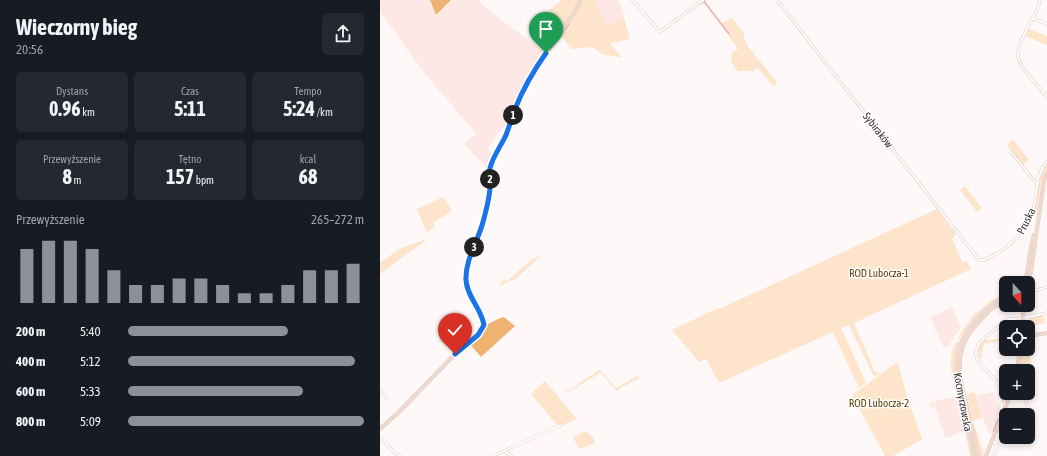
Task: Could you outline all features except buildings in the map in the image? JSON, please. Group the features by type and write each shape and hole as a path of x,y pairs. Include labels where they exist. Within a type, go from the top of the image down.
{"street":[{"path":"380,429 455,354 478,335 484,325 481,314 469,293 466,278 468,264 487,208 492,161 506,135 515,109 530,79 540,62 574,14 581,0"},
{"path":"632,0 660,32 703,0"},
{"name":"Sybiraków","path":"777,0 980,260"},
{"path":"1040,0 1038,8 1020,46 1018,58 1030,77 1047,97"},
{"path":"1032,18 1047,24"},
{"path":"1011,152 1038,184"},
{"name":"Pruska","path":"980,260 985,260 1011,244 1017,238 1023,226 1032,215 1041,171 1047,161"},
{"path":"1030,276 1044,181 1047,173"},
{"path":"1032,215 1039,216"},
{"path":"1027,276 1037,227"},
{"path":"1035,291 1047,287"},
{"name":"Kocmyrzowska","path":"974,456 956,371 956,361 963,337 986,309 999,301"},
{"name":"Kocmyrzowska","path":"978,456 960,377 960,357 964,343 970,332 992,308 999,304"},
{"path":"1023,312 1024,318"},
{"path":"1028,312 1029,317"},
{"path":"1006,406 1000,386 980,364 977,358 976,349 980,342 1008,319 1024,318 1047,313"},
{"path":"1035,335 1047,333"},
{"path":"380,390 386,398"},
{"path":"1006,406 1009,400"},
{"path":"986,455 999,423"},
{"path":"493,456 561,425"},
{"path":"380,437 395,453 400,456"},
{"path":"992,441 995,442 997,446 993,456"},
{"path":"504,451 511,456"}],"shaded area":[{"path":"380,0 430,0 436,15 451,0 479,0 487,9 512,28 541,49 547,50 537,61 521,89 505,127 498,133 488,148 493,155 488,170 464,144 476,134 423,71 380,12"},
{"path":"430,0 451,0 436,15"},
{"path":"596,0 619,0 624,18 606,25"},
{"path":"952,307 961,328 954,336 949,346 944,348 930,317"},
{"path":"504,317 515,326 481,357 470,344 483,332 486,325"},
{"path":"993,392 997,404 1001,404 991,434 987,430 976,396"},
{"path":"953,397 956,401 959,401 965,431 945,438 935,407 930,408 929,403"}],"green space":[{"path":"562,0 579,0 561,30 549,10"},
{"path":"583,0 596,0 606,25 624,18 630,39 610,43 622,58 602,54 592,47 573,49 569,47 563,37 561,37"},
{"path":"705,0 722,23 732,18 744,34 744,39 749,48 777,82 774,87 757,67 754,71 738,71 731,62 732,52 738,49 704,4 696,6"},
{"path":"1029,29 1047,36 1047,45 1025,36"},
{"path":"1013,139 1029,160 1023,165 1007,145"},
{"path":"1047,162 1047,170 1042,180 1037,214 1035,214 1041,174"},
{"path":"965,186 982,208 977,212 960,190"},
{"path":"443,197 452,211 433,223 434,227 427,233 417,209"},
{"name":"ROD Lubocza-1","path":"937,209 956,234 952,239 963,263 967,261 971,269 854,323 875,372 878,372 879,374 874,377 849,325 841,328 866,383 859,388 833,332 719,383 706,359 699,362 672,330 718,308 719,309"},
{"path":"429,238 380,274 380,263 399,249"},
{"path":"539,256 540,257 514,280 499,287 503,279 507,281 533,258 535,259"},
{"path":"999,297 999,299 979,313 960,339 958,339 962,330 970,321 969,320 976,312 977,313 991,300"},
{"path":"1043,315 1045,323 1035,325 1035,320 1028,320 1028,318"},
{"path":"999,339 999,341 984,344 982,358 979,358 979,348 984,340"},
{"path":"957,341 959,343 955,363 955,375 972,456 970,456 953,378 951,362 953,347"},
{"path":"1021,356 1030,356 1031,364 1020,364"},
{"name":"ROD Lubocza-2","path":"898,363 906,393 922,439 893,456 885,456 852,395"},
{"path":"599,370 616,388 637,376 640,378 617,391 600,373 570,391 565,391 578,385"},
{"path":"545,381 577,419 559,427 531,394"},
{"path":"974,392 983,418 973,421 984,454 982,456 980,456 978,451 967,394"},
{"path":"586,431 594,438 595,443 579,449 573,437"}],"waterway":[{"path":"704,1 729,34"},
{"path":"565,30 569,24"},
{"path":"544,59 564,31"},
{"path":"540,66 542,62"},
{"path":"528,87 532,79"},
{"path":"993,432 998,419"}],"route":[{"path":"455,354 478,335 484,325 481,314 469,293 466,272 487,208 492,161 506,135 515,109 524,90 546,53"}]}
